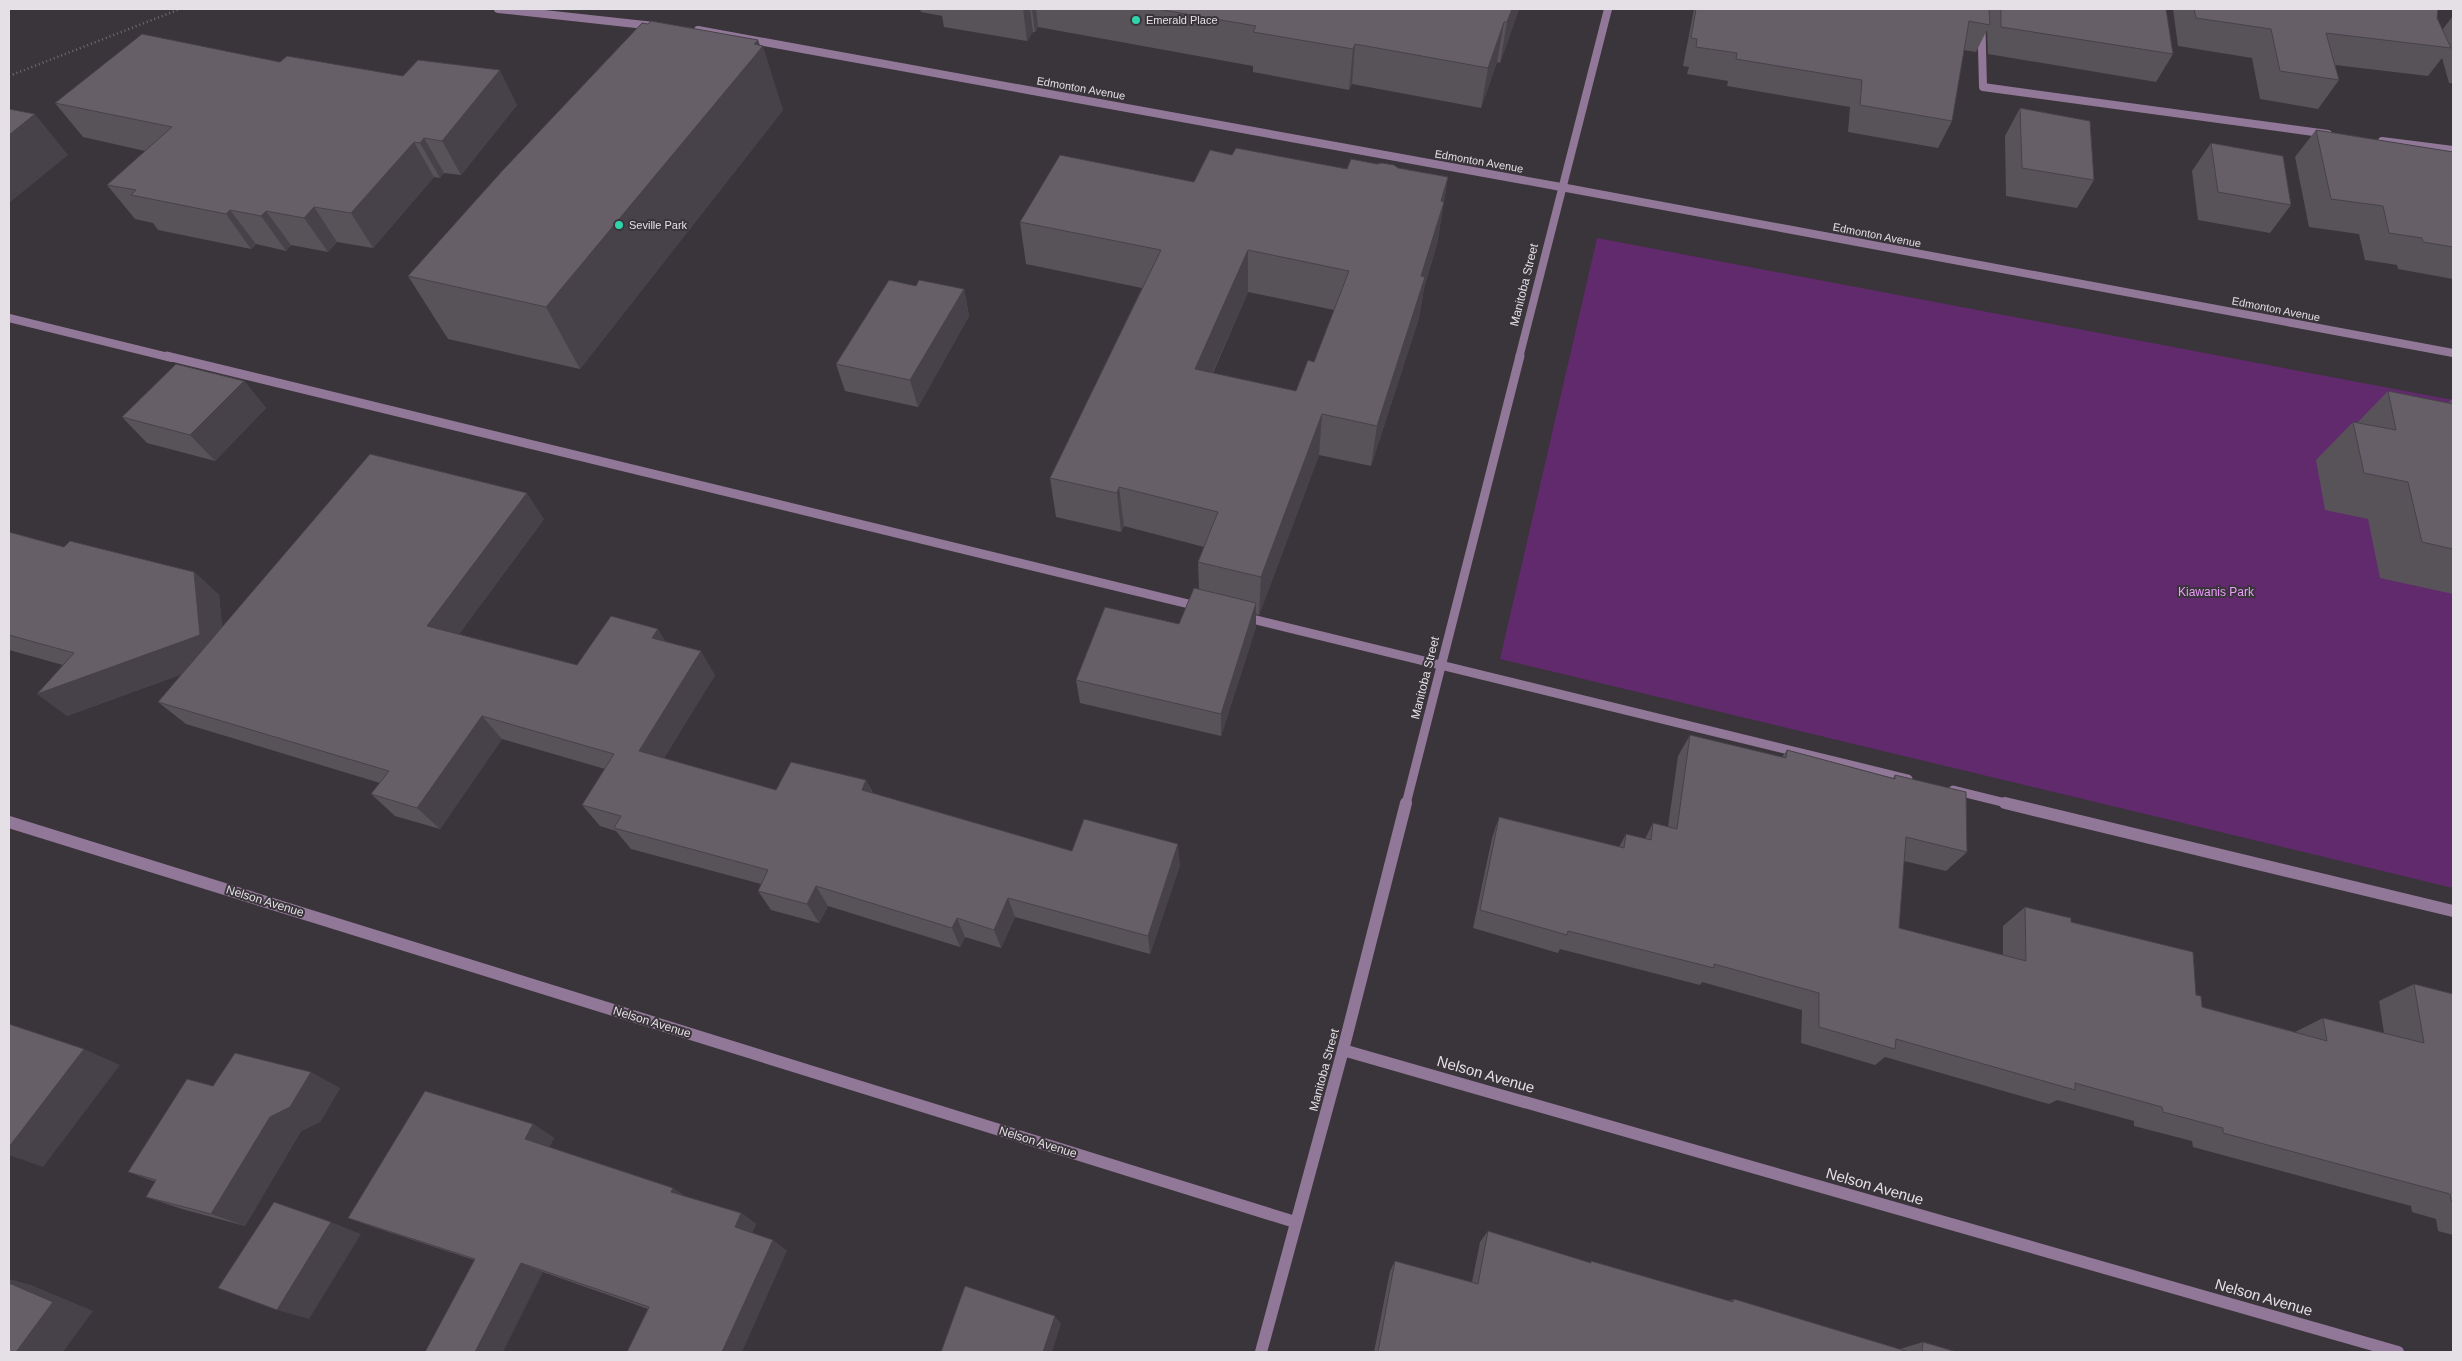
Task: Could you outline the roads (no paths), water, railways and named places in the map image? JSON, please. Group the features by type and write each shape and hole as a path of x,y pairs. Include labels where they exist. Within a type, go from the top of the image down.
{"street":[{"path":"498,9 661,26"},
{"name":"Manitoba Street","path":"1261,1352 1343,1050 1561,187 1608,9"},
{"path":"1981,9 1983,87 2336,135"},
{"name":"Edmonton Avenue","path":"689,29 728,34 2453,353"},
{"path":"2375,140 2453,150"},
{"path":"9,318 1209,609"},
{"path":"1238,616 1923,782"},
{"path":"1942,787 2453,912"},
{"name":"Nelson Avenue","path":"9,822 1295,1222"},
{"name":"Nelson Avenue","path":"1343,1050 2398,1352"}],"place":[{"name":"Emerald Place","path":"1136,20"},
{"name":"Seville Park","path":"619,225"}],"park label":[{"name":"Kiawanis Park","path":"2216,592"}]}
